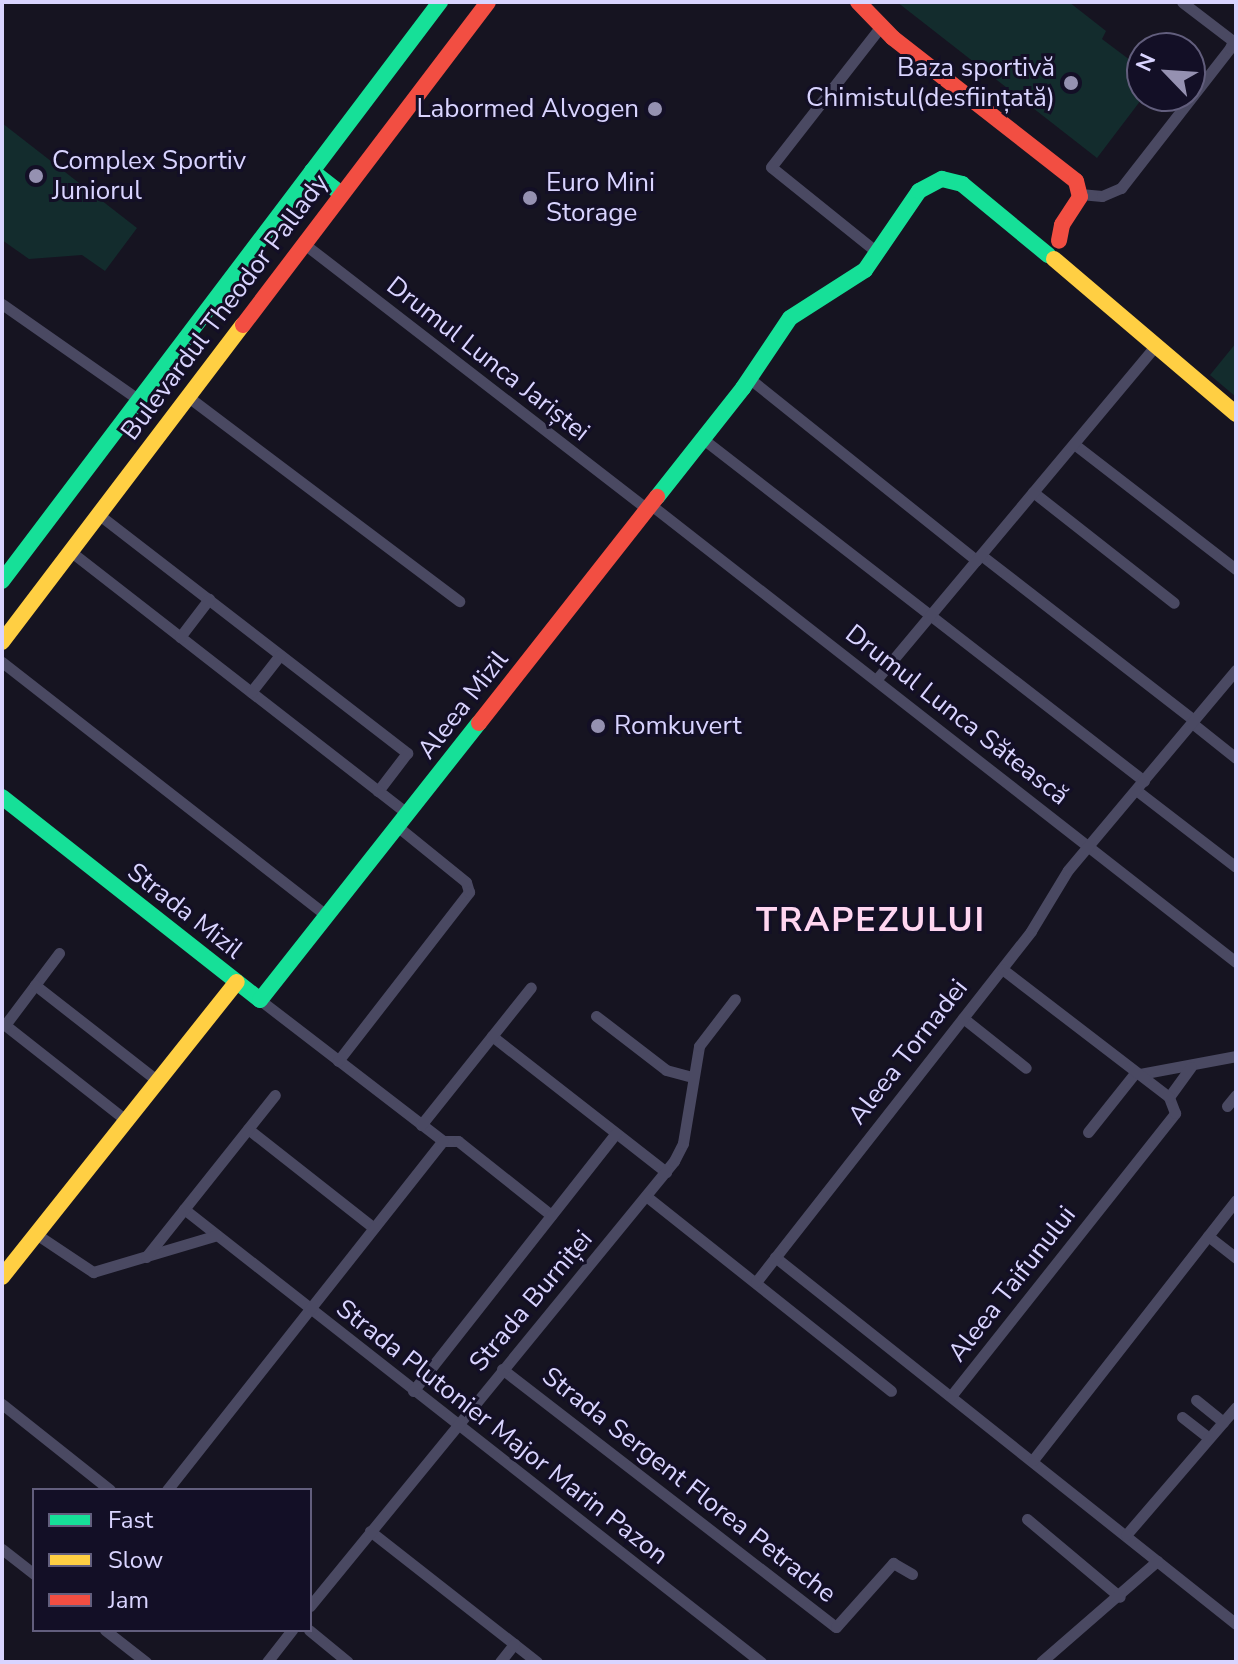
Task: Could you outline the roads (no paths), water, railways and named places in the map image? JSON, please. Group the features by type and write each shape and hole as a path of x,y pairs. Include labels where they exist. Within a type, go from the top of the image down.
{"street":[{"name":"Bulevardul Theodor Pallady","path":"5,571 139,400 440,2"},
{"name":"Bulevardul Theodor Pallady","path":"2,642 488,2"},
{"path":"858,2 882,25 1073,178 1080,194 1057,252 1095,294 1236,414"},
{"path":"1080,194 1102,196 1121,188 1230,48 1233,41 1182,2"},
{"path":"878,253 771,167 882,25"},
{"path":"312,171 341,194"},
{"name":"Aleea Mizil","path":"260,1000 750,379 794,313 853,281 878,253 919,191 949,179 973,191 1057,252"},
{"name":"Drumul Lunca Jariștei","path":"303,243 649,507"},
{"path":"6,307 139,400"},
{"path":"876,680 1155,346"},
{"path":"750,379 1236,758"},
{"name":"Bulevardul Theodor Pallady","path":"187,396 459,601"},
{"path":"703,439 930,615 1236,867"},
{"path":"1074,444 1236,569"},
{"path":"1033,492 1174,603"},
{"name":"Drumul Lunca Sătească","path":"649,507 1236,962"},
{"path":"98,514 407,753 378,791"},
{"path":"70,551 378,791 403,821 466,882 469,892 338,1061"},
{"path":"180,637 209,599"},
{"path":"251,692 280,655"},
{"path":"2,662 327,916"},
{"name":"Aleea Tornadei","path":"756,1282 1002,969 1088,845 1236,670"},
{"name":"Strada Mizil","path":"2,797 421,1125 443,1141 458,1141 551,1215"},
{"path":"59,953 5,1025 127,1121"},
{"path":"1002,969 1169,1097"},
{"path":"2,1277 237,982"},
{"path":"35,985 158,1081"},
{"path":"421,1125 531,987"},
{"name":"Strada Burniței","path":"312,1604 666,1172 683,1143 701,1041 735,999"},
{"path":"596,1016 666,1070 693,1077"},
{"path":"963,1018 1026,1068"},
{"path":"492,1036 666,1172"},
{"path":"1088,1132 1138,1074 1191,1067 1236,1056"},
{"name":"Aleea Taifunului","path":"775,1257 951,1396 1175,1113 1169,1097 1191,1067"},
{"path":"146,1257 275,1095"},
{"path":"1227,1106 1236,1095"},
{"path":"248,1129 374,1228"},
{"path":"413,1391 616,1133"},
{"path":"169,1488 443,1141"},
{"path":"646,1196 891,1391"},
{"path":"1033,1460 1236,1200"},
{"name":"Strada Plutonier Major Marin Pazon","path":"184,1209 761,1662"},
{"path":"36,1234 93,1272 217,1235"},
{"path":"1208,1236 1236,1258"},
{"name":"Strada Sergent Florea Petrache","path":"502,1369 836,1627 893,1563 912,1574"},
{"path":"951,1396 1236,1624"},
{"path":"1196,1400 1229,1422"},
{"path":"2,1404 107,1488"},
{"path":"1126,1535 1209,1438 1229,1422 1236,1407"},
{"path":"1182,1417 1209,1438"},
{"path":"1027,1519 1120,1597"},
{"path":"370,1531 537,1662"},
{"path":"2,1549 32,1572"},
{"path":"1041,1662 1057,1657 1157,1561"},
{"path":"108,1632 146,1662"},
{"path":"267,1662 290,1632"},
{"path":"311,1632 348,1662"},
{"path":"500,1662 514,1644"}],"place":[{"name":"Baza sportivă Chimistul(desființată)","path":"1071,83"},
{"name":"Labormed Alvogen","path":"655,109"},
{"name":"Complex Sportiv Juniorul","path":"36,176"},
{"name":"Euro Mini Storage","path":"530,198"},
{"name":"Romkuvert","path":"598,726"}],"district":[{"name":"TRAPEZULUI","path":"871,921"}]}
